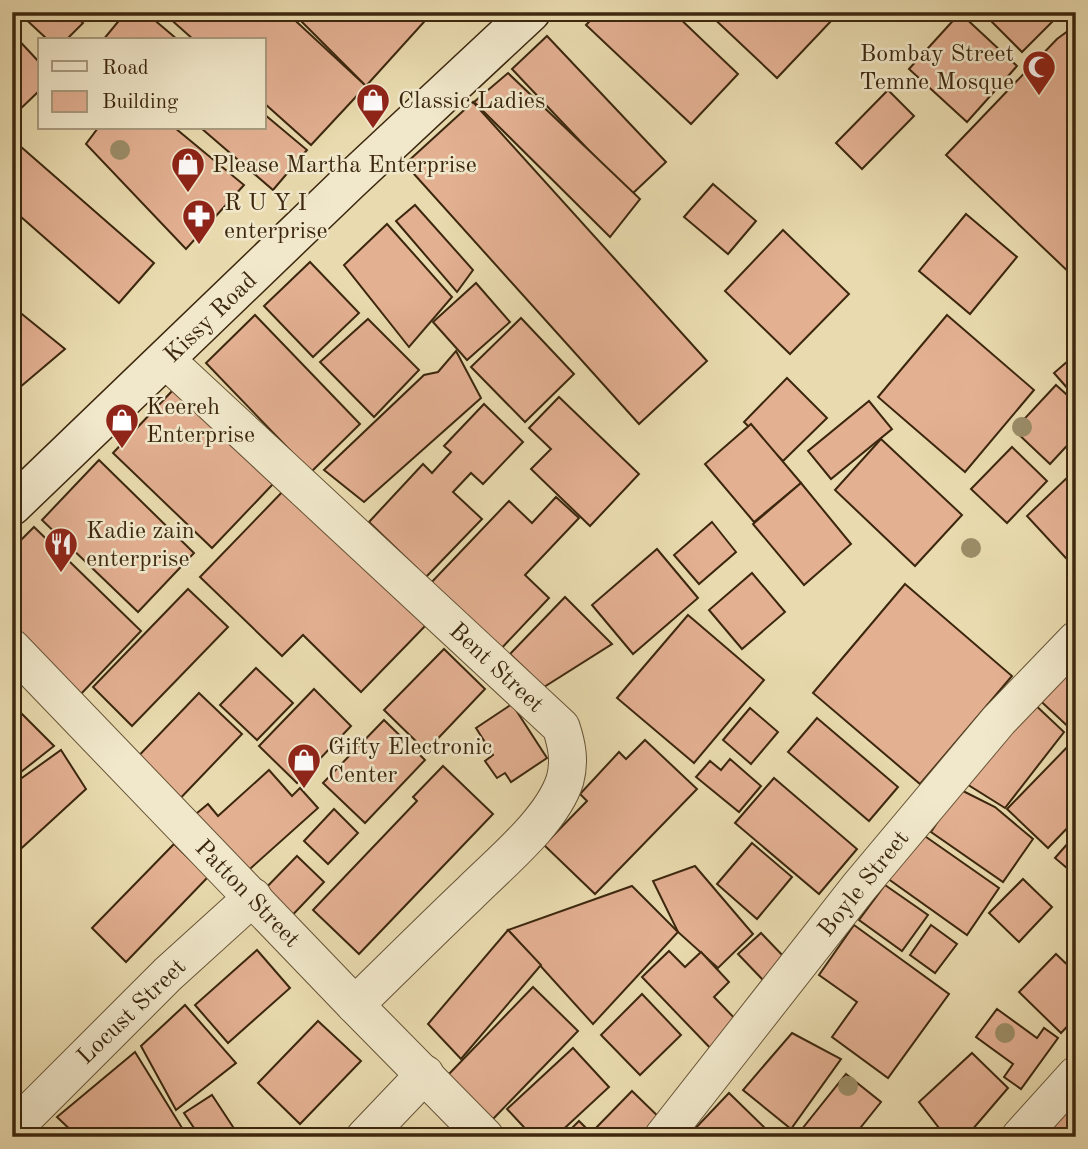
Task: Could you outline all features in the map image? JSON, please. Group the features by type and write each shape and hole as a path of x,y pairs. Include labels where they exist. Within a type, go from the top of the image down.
{"main road":[{"name":"Kissy Road","path":"12,506 350,181 531,12"}],"street":[{"name":"Bent Street","path":"166,360 561,727 565,740 569,761 557,798 527,837 355,1005"},
{"name":"Boyle Street","path":"663,1137 859,887 999,720 1076,640"},
{"name":"Patton Street","path":"12,648 485,1137"},
{"name":"Locust Street","path":"12,1129 168,974 253,897"},
{"path":"365,1137 425,1074"},
{"path":"1020,1137 1076,1075"}],"building":[{"path":"18,12 71,12 83,23 68,38 46,38"},
{"path":"126,12 145,12 176,38 105,38"},
{"path":"173,12 286,12 366,86 311,145 266,105 266,38 192,38 168,17"},
{"path":"292,12 433,12 366,86"},
{"path":"598,12 673,12 738,74 691,124 586,25"},
{"path":"707,12 826,12 833,19 777,78"},
{"path":"994,12 1062,12 1022,52 988,18"},
{"path":"960,13 1017,66 967,122 909,69"},
{"name":"Bombay Street Temne Mosque","path":"1076,25 1076,279 946,155 1057,39"},
{"path":"12,33 38,61 38,92 12,117"},
{"path":"547,36 666,162 631,195 512,69"},
{"path":"508,73 640,199 610,237 474,102"},
{"path":"888,90 914,116 862,169 836,143"},
{"path":"473,102 707,361 639,424 405,164"},
{"path":"266,116 307,150 273,190 203,130 266,130"},
{"path":"96,130 177,130 244,185 186,249 86,144"},
{"path":"12,139 154,263 119,303 12,209"},
{"path":"713,184 756,221 728,254 684,217"},
{"path":"415,205 473,270 457,292 396,221"},
{"path":"966,214 1017,257 970,314 919,271"},
{"path":"387,224 452,297 409,347 344,265"},
{"path":"783,230 849,294 790,354 725,291"},
{"path":"310,262 359,313 313,357 264,306"},
{"path":"476,283 510,322 467,360 433,322"},
{"path":"12,306 65,349 19,388 12,383"},
{"path":"255,315 360,424 311,472 206,363"},
{"path":"947,315 1034,390 965,472 878,397"},
{"path":"521,318 574,374 525,422 471,367"},
{"path":"368,319 419,370 374,417 320,362"},
{"path":"456,351 481,398 364,502 324,470 424,375 438,372"},
{"path":"1076,354 1076,398 1054,373"},
{"path":"787,378 827,418 783,461 744,422"},
{"path":"1056,385 1076,403 1076,436 1050,464 1014,430"},
{"path":"174,389 273,484 212,548 113,453"},
{"path":"559,397 639,474 590,526 531,469 551,449 529,428"},
{"path":"869,401 892,429 831,479 808,451"},
{"path":"484,404 523,442 483,484 471,473 453,492 482,519 426,577 369,522 423,464 432,473 451,452 444,446"},
{"path":"751,424 801,483 754,522 705,464"},
{"path":"881,439 962,515 915,566 835,490"},
{"path":"1012,447 1047,481 1007,523 971,489"},
{"path":"99,460 194,553 138,612 42,520"},
{"path":"1072,473 1076,476 1076,569 1027,516"},
{"path":"801,483 851,544 804,585 753,524"},
{"path":"287,487 428,623 361,692 303,635 282,656 200,577"},
{"path":"556,497 579,518 525,575 549,598 497,653 427,587 509,501 532,523"},
{"path":"712,522 736,552 699,584 674,555"},
{"path":"34,527 141,631 79,696 12,631 12,549"},
{"path":"657,549 698,598 633,654 592,605"},
{"path":"752,573 785,612 742,649 709,610"},
{"path":"905,584 1012,676 920,784 813,693"},
{"path":"188,589 228,627 132,726 93,687"},
{"path":"565,597 612,644 544,687 510,654"},
{"path":"688,615 764,680 694,763 617,698"},
{"path":"444,649 485,689 426,751 384,710"},
{"path":"1076,653 1076,734 1032,693"},
{"path":"256,668 293,703 257,740 220,705"},
{"path":"314,689 351,726 297,783 259,746"},
{"path":"199,693 242,734 171,808 128,767"},
{"path":"1030,700 1064,732 1005,808 962,781"},
{"path":"12,704 54,746 12,779"},
{"path":"512,704 547,758 511,782 505,773 497,778 485,761 493,755 476,728"},
{"path":"750,708 778,732 751,764 723,740"},
{"path":"817,718 898,787 869,821 788,752"},
{"path":"384,720 425,760 365,823 323,783"},
{"path":"1076,738 1076,819 1048,848 1007,809"},
{"path":"645,740 697,789 595,894 544,845 587,801 580,794 619,752 626,759"},
{"path":"61,750 86,789 13,856 12,785"},
{"path":"730,759 761,786 739,812 696,777 710,761 721,770"},
{"path":"443,766 493,814 359,954 313,910 417,801 413,797"},
{"path":"269,770 292,796 300,788 318,808 242,876 191,818 208,804 218,816"},
{"path":"774,778 857,849 819,894 735,823"},
{"path":"959,789 995,807 1033,839 1003,882 931,832"},
{"path":"334,809 358,833 328,864 304,841"},
{"path":"919,832 999,888 967,935 887,878"},
{"path":"1076,834 1076,871 1074,874 1055,858"},
{"path":"752,843 792,877 757,919 717,884"},
{"path":"174,844 208,877 126,962 92,928"},
{"path":"297,856 324,882 283,925 256,898"},
{"path":"695,866 753,934 718,968 678,932 653,881"},
{"path":"1023,879 1052,907 1019,942 989,913"},
{"path":"885,885 928,915 902,951 859,920"},
{"path":"632,886 678,932 593,1024 508,930"},
{"path":"854,925 949,994 888,1078 832,1037 857,1002 819,975"},
{"path":"931,925 957,944 935,973 910,955"},
{"path":"508,930 541,965 461,1059 428,1024"},
{"path":"761,933 786,959 763,980 738,954"},
{"path":"257,950 290,988 228,1043 195,1005"},
{"path":"669,951 685,967 701,952 729,982 714,997 742,1026 715,1053 642,977"},
{"path":"1056,954 1076,973 1076,1017 1061,1033 1019,992"},
{"path":"533,987 578,1031 493,1119 448,1075"},
{"path":"642,994 681,1035 640,1075 601,1035"},
{"path":"185,1005 236,1063 176,1110 141,1046"},
{"path":"997,1009 1037,1038 1044,1028 1058,1038 1021,1089 1004,1077 1013,1064 976,1037"},
{"path":"318,1021 361,1061 300,1124 258,1083"},
{"path":"792,1033 841,1059 791,1129 743,1090"},
{"path":"573,1048 609,1087 555,1137 533,1137 507,1109"},
{"path":"135,1052 187,1136 78,1137 57,1117"},
{"path":"972,1053 1008,1088 966,1137 946,1137 919,1102"},
{"path":"846,1074 881,1102 853,1137 812,1137 802,1129"},
{"path":"632,1091 665,1123 653,1137 563,1137 579,1121 591,1133"},
{"path":"729,1093 766,1129 759,1137 687,1137"},
{"path":"212,1095 237,1133 232,1137 200,1137 184,1113"},
{"path":"1076,1097 1076,1137 1057,1137 1041,1122"}],"place":[{"name":"Bombay Street Temne Mosque","path":"1039,97"},
{"name":"Classic Ladies","path":"373,130"},
{"name":"Please Martha Enterprise","path":"188,194"},
{"name":"R U Y I enterprise","path":"199,246"},
{"name":"Keereh Enterprise","path":"122,450"},
{"name":"Kadie zain enterprise","path":"61,574"},
{"name":"Gifty Electronic Center","path":"304,790"}]}
